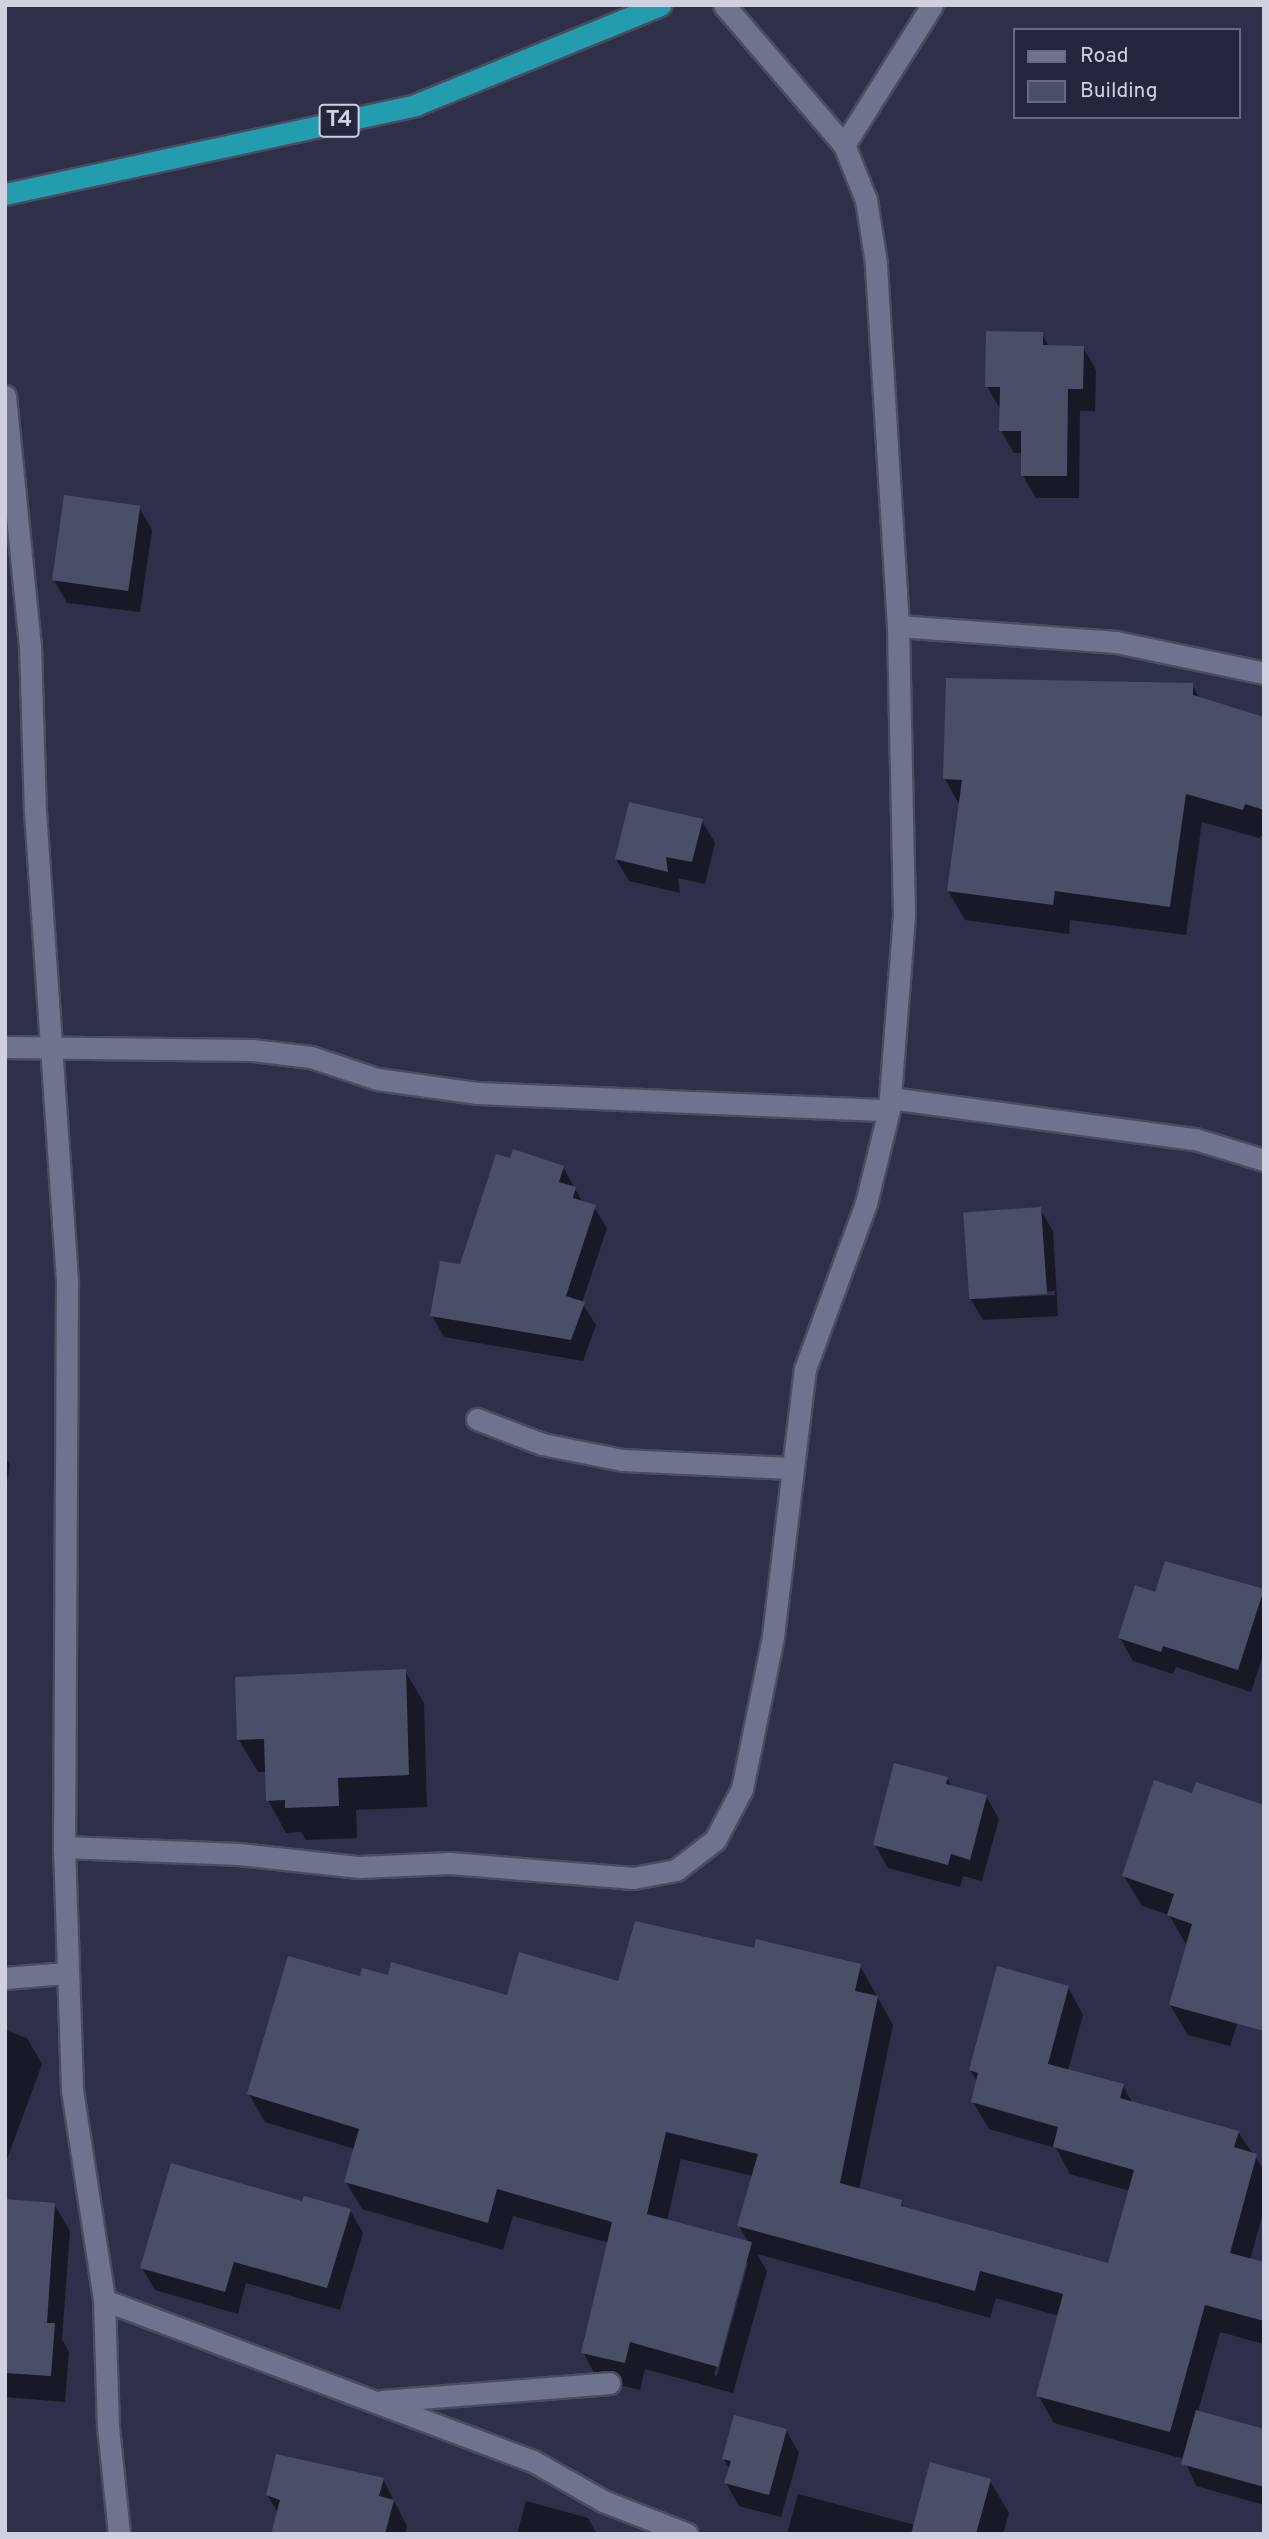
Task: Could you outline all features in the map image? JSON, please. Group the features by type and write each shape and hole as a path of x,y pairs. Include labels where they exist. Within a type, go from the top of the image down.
{"highway":[{"name":"T4","path":"5,194 415,105 660,5"}],"street":[{"path":"64,1847 239,1854 359,1867 450,1863 633,1878 676,1870 715,1840 742,1789 773,1636 790,1468 805,1369 866,1203 890,1104 904,914 898,626 876,264 866,200 844,145 724,5"},
{"path":"844,145 932,5"},
{"path":"5,396 30,645 35,811 55,1051 67,1283 64,1847 66,1973 72,2090 104,2300 108,2427 119,2534"},
{"path":"898,626 1116,642 1264,673"},
{"path":"5,1047 55,1051 165,1046 252,1050 311,1057 377,1079 476,1093 890,1104 1195,1139 1264,1160"},
{"path":"477,1419 542,1444 622,1460 790,1468"},
{"path":"5,1978 66,1973"},
{"path":"104,2300 533,2461 603,2501 687,2534"},
{"path":"376,2401 609,2383"}],"building":[{"path":"986,331 1043,332 1043,345 1084,346 1083,389 1068,389 1067,476 1021,476 1021,431 999,431 1000,387 985,387"},
{"path":"64,495 140,506 128,591 52,580"},
{"path":"946,678 1193,683 1193,695 1264,717 1264,810 1245,804 1243,810 1186,794 1170,907 1055,891 1053,905 947,891 962,780 943,779"},
{"path":"629,802 703,819 692,862 666,857 668,872 615,859"},
{"path":"513,1149 564,1166 559,1182 576,1187 573,1198 596,1205 566,1296 585,1302 571,1340 430,1316 440,1261 460,1264 496,1154 510,1158"},
{"path":"1041,1207 1047,1294 969,1299 963,1212"},
{"path":"1165,1561 1264,1589 1238,1670 1163,1646 1161,1652 1118,1638 1135,1585 1155,1592"},
{"path":"406,1669 409,1775 338,1778 339,1806 285,1808 285,1800 266,1801 264,1739 237,1740 235,1677"},
{"path":"894,1763 948,1777 946,1784 987,1795 970,1860 951,1854 948,1865 873,1845"},
{"path":"1154,1780 1192,1793 1196,1782 1264,1805 1264,2031 1169,2005 1192,1924 1167,1915 1174,1894 1122,1876"},
{"path":"635,1921 754,1948 756,1939 861,1964 855,1991 878,1996 840,2183 902,2200 901,2206 1108,2263 1134,2170 1053,2147 1058,2127 971,2102 978,2073 969,2070 997,1966 1069,1986 1048,2064 1124,2084 1120,2098 1239,2131 1234,2147 1257,2154 1230,2253 1264,2262 1264,2321 1205,2305 1170,2432 1036,2396 1063,2294 980,2271 975,2291 737,2226 758,2154 666,2132 647,2214 752,2242 718,2367 630,2342 625,2363 581,2353 612,2222 497,2189 488,2223 344,2182 359,2129 247,2094 288,1956 360,1976 362,1968 388,1975 391,1962 507,1995 519,1952 618,1981"},
{"path":"171,2163 302,2201 304,2196 351,2209 327,2288 234,2262 225,2292 140,2268"},
{"path":"5,2199 55,2203 47,2323 55,2323 51,2376 5,2373"},
{"path":"1196,2410 1264,2429 1264,2487 1181,2464"},
{"path":"734,2415 787,2429 769,2495 724,2483 731,2461 722,2459"},
{"path":"276,2454 384,2478 379,2496 394,2500 385,2534 271,2534 280,2500 266,2495"},
{"path":"930,2462 991,2479 976,2534 911,2534"}]}
